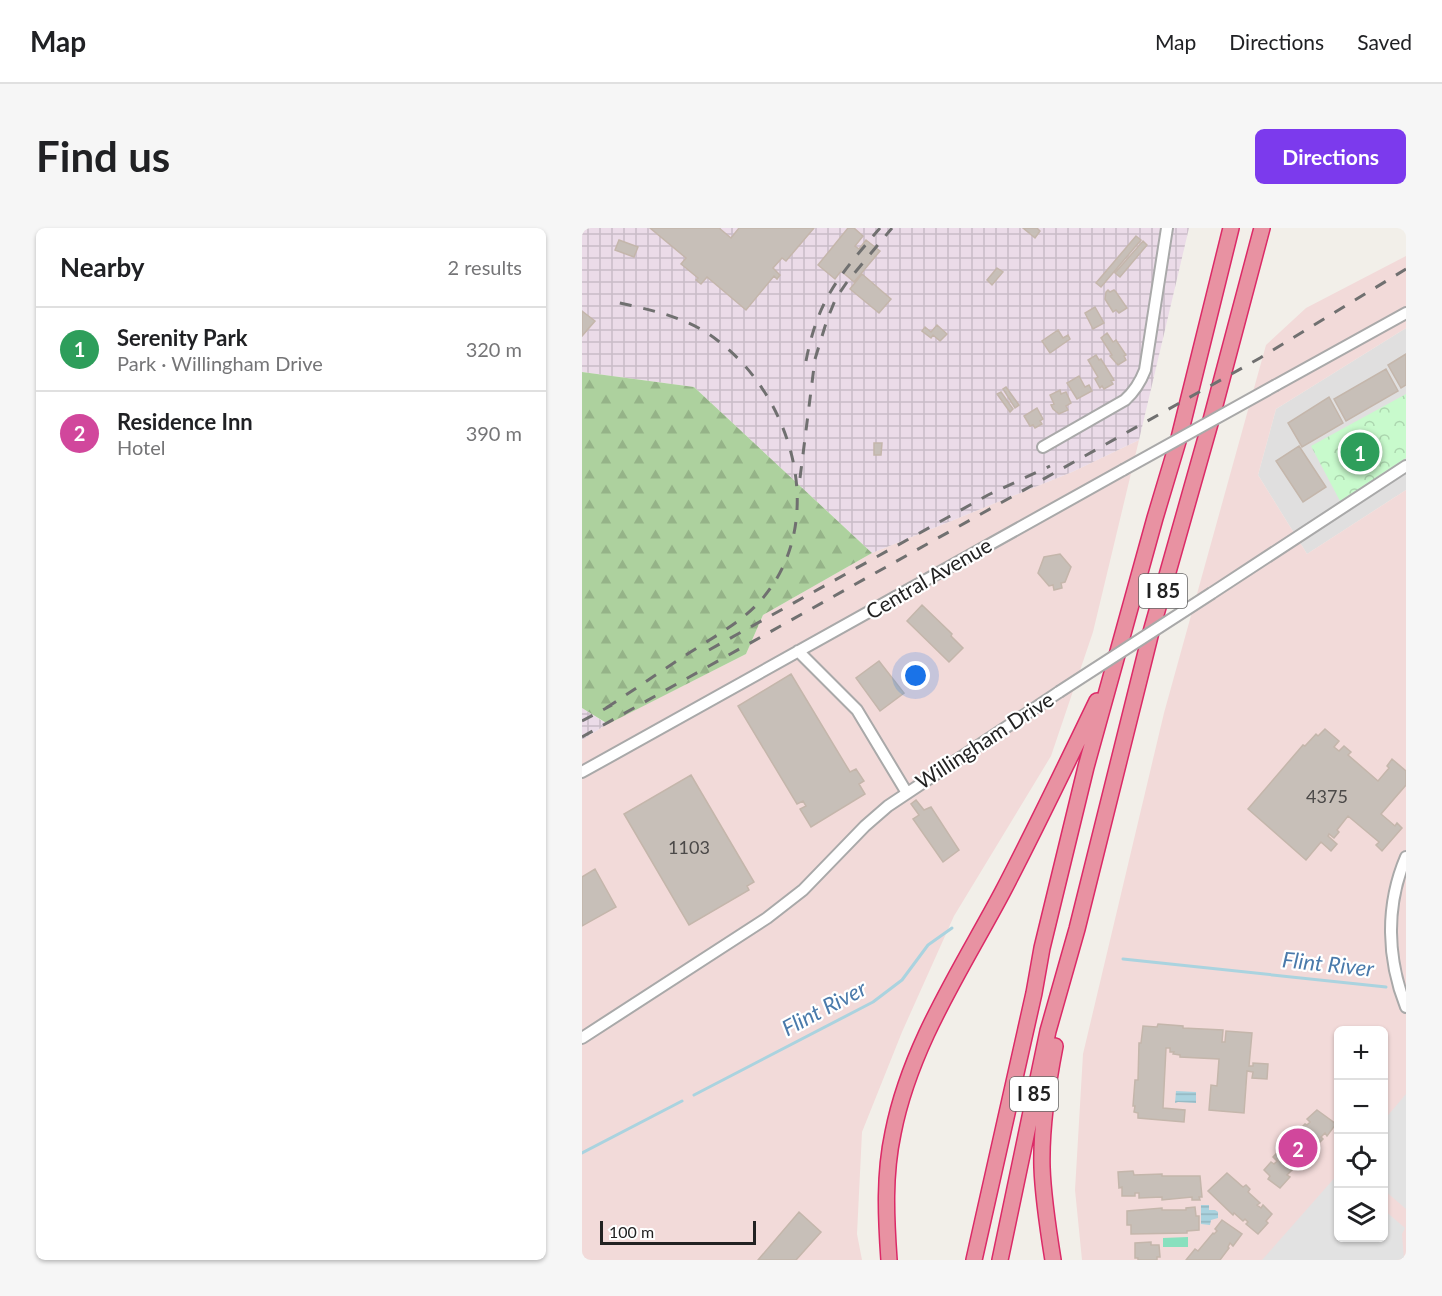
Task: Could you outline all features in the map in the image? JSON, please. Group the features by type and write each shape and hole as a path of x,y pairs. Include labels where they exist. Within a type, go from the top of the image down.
{"highway":[{"name":"I 85","path":"974,1260 1042,948 1086,767 1179,438 1231,228"},
{"name":"I 85","path":"1000,1260 1048,1030 1077,929 1151,632 1262,228"},
{"path":"1256,254 1269,228"},
{"path":"889,1260 885,1213 887,1173 892,1134 902,1095 914,1063 927,1032 1003,890 1112,672"},
{"path":"1053,1260 1045,1206 1042,1164 1048,1079 1077,929"}],"street":[{"path":"1043,447 1125,400 1140,383 1167,228"},
{"name":"Central Avenue","path":"582,772 1406,313"},
{"name":"Willingham Drive","path":"582,1038 767,918 802,890 888,806 1406,466"},
{"path":"798,651 857,710 907,793"},
{"path":"1406,857 1393,899 1390,929 1392,959 1406,1007"}],"shaded area":[{"path":"582,228 1189,228 1139,440 1072,472 872,553 694,387 582,372"},
{"path":"1406,256 1406,328 1276,409 1258,475 1307,554 1406,490 1406,1260 1082,1260 1075,1190 1083,1054 1164,713 1266,345 1306,308"},
{"path":"1406,328 1406,490 1307,554 1258,475 1276,409"},
{"path":"1139,440 1093,632 1051,756 954,916 902,1032 862,1132 857,1234 862,1260 582,1260 582,740 607,724 746,654 763,615 872,553 1072,472"},
{"path":"582,708 607,724 582,740"},
{"path":"1406,1094 1406,1209 1388,1193 1388,1115"},
{"path":"1334,1179 1334,1242 1388,1242 1388,1213 1405,1228 1402,1234 1404,1260 1262,1260"}],"green space":[{"path":"582,372 694,387 872,553 763,615 746,654 608,724 582,708"},
{"path":"1406,394 1406,458 1340,501 1311,446"},
{"path":"1188,1237 1188,1247 1163,1247 1163,1238"}],"water":[{"path":"1176,1091 1196,1092 1196,1103 1175,1103"},
{"path":"1201,1205 1209,1205 1209,1210 1218,1212 1218,1218 1211,1220 1210,1225 1201,1224"}],"building":[{"path":"650,228 719,228 731,238 739,228 814,228 786,261 782,258 773,268 780,275 777,279 774,276 746,310 707,277 701,284 696,280 698,278 681,264 686,258"},
{"path":"848,228 854,228 863,236 855,246 859,249 866,240 880,251 854,282 841,271 835,279 818,265"},
{"path":"1023,228 1037,228 1040,231 1035,238"},
{"path":"1136,236 1141,240 1101,287 1096,283"},
{"path":"619,240 638,247 634,257 615,250"},
{"path":"1143,241 1147,245 1120,277 1115,273"},
{"path":"997,268 1003,272 992,285 987,280"},
{"path":"862,274 891,299 879,313 850,289"},
{"path":"1108,290 1110,292 1114,290 1127,308 1119,313 1116,310 1113,312 1105,299"},
{"path":"1095,307 1104,323 1093,329 1085,313"},
{"path":"582,311 595,321 582,336"},
{"path":"937,325 947,334 940,341 933,335 931,338 922,331 925,327 931,332"},
{"path":"1058,330 1063,338 1068,335 1070,339 1050,353 1042,341"},
{"path":"1107,333 1113,342 1116,340 1126,355 1124,356 1126,360 1118,365 1110,356 1112,355 1101,338"},
{"path":"1406,354 1406,385 1401,388 1388,365"},
{"path":"1096,355 1114,380 1111,381 1113,384 1104,389 1102,386 1100,388 1095,379 1098,377 1088,360"},
{"path":"1386,369 1398,391 1346,421 1334,399"},
{"path":"1079,376 1085,387 1089,385 1092,391 1077,399 1067,383"},
{"path":"1006,387 1019,405 1015,408 1003,389"},
{"path":"1060,390 1061,394 1066,392 1071,403 1066,406 1068,410 1059,414 1051,405 1054,404 1050,395"},
{"path":"1001,392 1013,409 1010,412 997,394"},
{"path":"1329,397 1343,423 1302,447 1288,423"},
{"path":"1037,408 1043,419 1040,421 1042,424 1035,428 1033,425 1030,426 1024,416"},
{"path":"874,443 882,443 881,455 874,455"},
{"path":"1299,446 1326,487 1303,502 1276,461"},
{"path":"1060,554 1071,567 1065,582 1061,583 1062,588 1054,590 1053,585 1049,586 1038,573 1044,557"},
{"path":"922,605 963,648 949,662 907,621"},
{"path":"879,661 904,693 880,711 856,678"},
{"path":"791,674 850,772 856,769 864,781 859,784 865,794 811,827 800,809 806,806 803,801 797,804 738,706"},
{"path":"1325,729 1339,741 1334,747 1339,751 1344,746 1351,752 1348,755 1378,781 1389,768 1387,766 1392,759 1406,771 1406,785 1381,814 1395,826 1397,823 1402,828 1382,851 1376,845 1379,842 1348,816 1334,838 1329,834 1328,836 1337,844 1331,851 1321,842 1306,860 1248,809 1303,745 1305,746 1316,734 1318,736"},
{"path":"691,775 754,882 747,886 749,890 689,925 624,814"},
{"path":"916,800 924,810 931,807 959,850 943,862 913,819 919,815 911,804"},
{"path":"595,869 616,907 582,926 582,877"},
{"path":"1158,1024 1223,1030 1222,1042 1225,1042 1226,1031 1252,1033 1249,1066 1253,1066 1253,1063 1268,1064 1267,1079 1252,1078 1253,1072 1247,1071 1244,1113 1209,1110 1211,1085 1217,1086 1219,1059 1180,1057 1170,1052 1170,1048 1166,1048 1163,1108 1185,1110 1184,1122 1138,1118 1138,1113 1134,1112 1135,1106 1133,1106 1135,1080 1138,1080 1139,1043 1141,1043 1143,1026 1157,1027"},
{"path":"1317,1110 1334,1123 1334,1127 1327,1136 1325,1133 1321,1137 1323,1139 1287,1175 1290,1177 1280,1188 1268,1179 1270,1176 1264,1170 1271,1162 1274,1164 1277,1161 1273,1157 1305,1124 1310,1122 1307,1119"},
{"path":"1133,1171 1134,1175 1200,1176 1202,1197 1199,1197 1200,1200 1192,1200 1192,1197 1162,1200 1162,1197 1139,1198 1139,1193 1135,1193 1135,1196 1122,1196 1118,1172"},
{"path":"1227,1173 1243,1187 1246,1185 1250,1189 1248,1192 1260,1203 1257,1205 1261,1208 1263,1205 1272,1214 1266,1221 1268,1223 1258,1234 1246,1224 1248,1222 1245,1219 1243,1221 1234,1213 1233,1215 1208,1191"},
{"path":"1195,1207 1196,1216 1199,1216 1199,1230 1187,1231 1187,1233 1131,1234 1131,1225 1127,1225 1127,1211 1162,1208 1162,1210 1186,1210 1186,1208"},
{"path":"799,1212 821,1232 796,1260 758,1260"},
{"path":"1222,1220 1242,1234 1233,1246 1230,1243 1220,1260 1186,1260 1195,1249 1198,1251 1217,1231 1215,1229"},
{"path":"1151,1242 1151,1245 1159,1245 1160,1257 1157,1257 1157,1260 1135,1258 1135,1243"}],"waterway":[{"name":"Flint River","path":"694,1095 873,1002 902,980 928,945 952,928"},
{"name":"Flint River","path":"1123,959 1386,987"},
{"name":"Flint River","path":"582,1153 682,1101"}],"railway":[{"path":"806,361 811,339 824,304 842,274 880,228"},
{"path":"800,478 815,359 827,320 836,298 847,282 892,228"},
{"path":"582,737 1260,358 1406,269"},
{"path":"606,708 728,628 762,599 782,568 794,534 797,498 793,462 782,426 766,394 744,364 717,340 694,325 669,315 615,302"},
{"path":"709,650 988,495 1050,466"},
{"path":"582,721 612,705"}],"place":[{"name":"Serenity Park","path":"1360,452"},
{"name":"Residence Inn","path":"1298,1148"}]}
